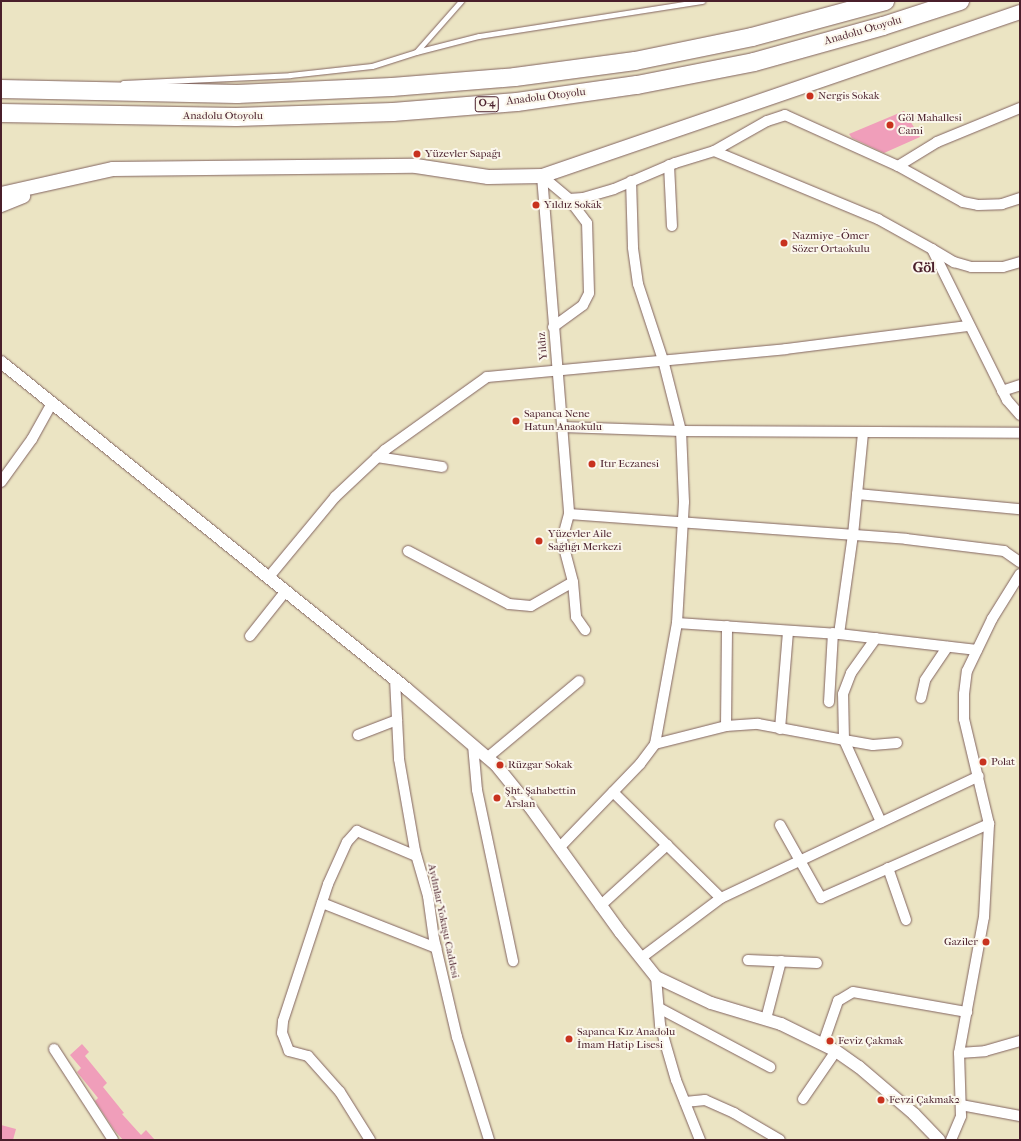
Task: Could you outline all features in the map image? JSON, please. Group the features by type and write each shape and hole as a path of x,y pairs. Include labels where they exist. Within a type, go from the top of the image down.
{"highway":[{"name":"Anadolu Otoyolu","path":"1,89 237,94 392,87 515,77 635,61 752,37 885,1"},
{"name":"Anadolu Otoyolu","path":"1,113 236,118 393,112 517,102 637,85 754,62 883,26 960,1"}],"main road":[{"path":"1,194 113,169 211,166 416,166 488,177 542,176 1020,12"},
{"path":"1,205 64,179"}],"street":[{"path":"898,166 937,142 1020,108"},
{"path":"570,199 583,198 631,181 669,165 714,151 767,121 785,115 898,166 963,202 978,205 1002,204 1020,198"},
{"path":"714,151 878,219 954,262 971,267 1003,267 1020,262"},
{"path":"669,165 672,226"},
{"path":"542,176 570,199 587,223 589,293 583,305 553,328"},
{"name":"Yıldız","path":"542,176 569,514 562,540 573,582 576,617 585,630"},
{"path":"559,848 613,792 655,744 676,623 683,522 681,431 663,360 638,284 633,247 631,181"},
{"path":"932,249 1002,391 1020,415"},
{"path":"268,578 335,497 377,457 429,416 487,377 557,369 663,360 970,326"},
{"path":"1,362 395,679 487,758 530,807 600,906 656,977 711,1003 766,1020 836,1051 859,1067 914,1114 939,1140"},
{"path":"1002,391 1020,385"},
{"path":"1,482 32,439 52,403"},
{"path":"562,426 681,431 1020,433"},
{"path":"828,702 836,634 853,535 864,433"},
{"path":"377,457 442,467"},
{"path":"857,494 1020,509"},
{"path":"569,514 853,535 1004,551 1020,562"},
{"path":"408,551 509,604 531,606 573,582"},
{"path":"951,1140 962,1116 959,1053 984,917 989,824 979,776 964,719 967,671 992,619 1020,574"},
{"path":"250,636 285,592"},
{"path":"676,623 836,634 977,650"},
{"path":"726,726 727,626"},
{"path":"780,729 788,630"},
{"path":"876,638 851,673 843,694 844,740 881,822"},
{"path":"921,698 925,680 946,647"},
{"name":"Aydınlar Yokuşu Caddesi","path":"395,679 399,759 416,856 428,896 436,948 457,1037 489,1140"},
{"path":"487,758 579,681"},
{"path":"358,735 397,720"},
{"path":"655,744 726,726 758,724 873,745 897,743"},
{"path":"473,745 477,790 513,961"},
{"path":"641,958 721,898 979,776"},
{"path":"613,792 721,898"},
{"path":"780,824 821,898 989,824"},
{"path":"370,1140 340,1092 308,1056 290,1051 282,1033 282,1020 322,903 347,842 357,831 416,856"},
{"path":"600,906 667,845"},
{"path":"888,868 906,920"},
{"path":"322,903 436,948"},
{"path":"748,960 816,963"},
{"path":"766,1020 781,961"},
{"path":"656,977 660,1025 685,1102 700,1140"},
{"path":"823,1044 838,1001 853,992 967,1012"},
{"path":"659,1008 770,1067"},
{"path":"959,1053 985,1051 1020,1041"},
{"path":"54,1049 113,1140"},
{"path":"803,1099 836,1051"},
{"path":"685,1102 705,1100 734,1113 780,1140"},
{"path":"961,1105 1020,1116"}],"lane":[{"path":"416,52 461,1"},
{"path":"48,91 139,82 290,75 372,66 416,52 479,36 702,1"}],"building":[{"name":"Göl Mahallesi Cami","path":"904,111 920,137 884,153 852,138 849,134"},
{"path":"82,1044 89,1052 85,1056 107,1083 103,1087 124,1113 122,1114 141,1135 146,1130 155,1140 123,1140 115,1131 95,1101 98,1098 77,1072 81,1068 70,1055"},
{"path":"1,1125 16,1129 13,1140 1,1140"}],"place":[{"name":"Nergis Sokak","path":"810,96"},
{"name":"Göl Mahallesi Cami","path":"890,125"},
{"name":"Yüzevler Sapağı","path":"417,154"},
{"name":"Yıldız Sokak","path":"536,205"},
{"name":"Nazmiye - Ömer Sözer Ortaokulu","path":"784,243"},
{"name":"Sapanca Nene Hatun Anaokulu","path":"516,421"},
{"name":"Itır Eczanesi","path":"592,464"},
{"name":"Yüzevler Aile Sağlığı Merkezi","path":"539,541"},
{"name":"Polat","path":"983,762"},
{"name":"Rüzgar Sokak","path":"500,765"},
{"name":"Şht. Şahabettin Arslan","path":"497,798"},
{"name":"Gaziler","path":"986,942"},
{"name":"Sapanca Kız Anadolu İmam Hatip Lisesi","path":"569,1039"},
{"name":"Feviz Çakmak","path":"830,1041"},
{"name":"Fevzi Çakmak2","path":"881,1100"}],"district":[{"name":"Göl","path":"924,268"}]}
